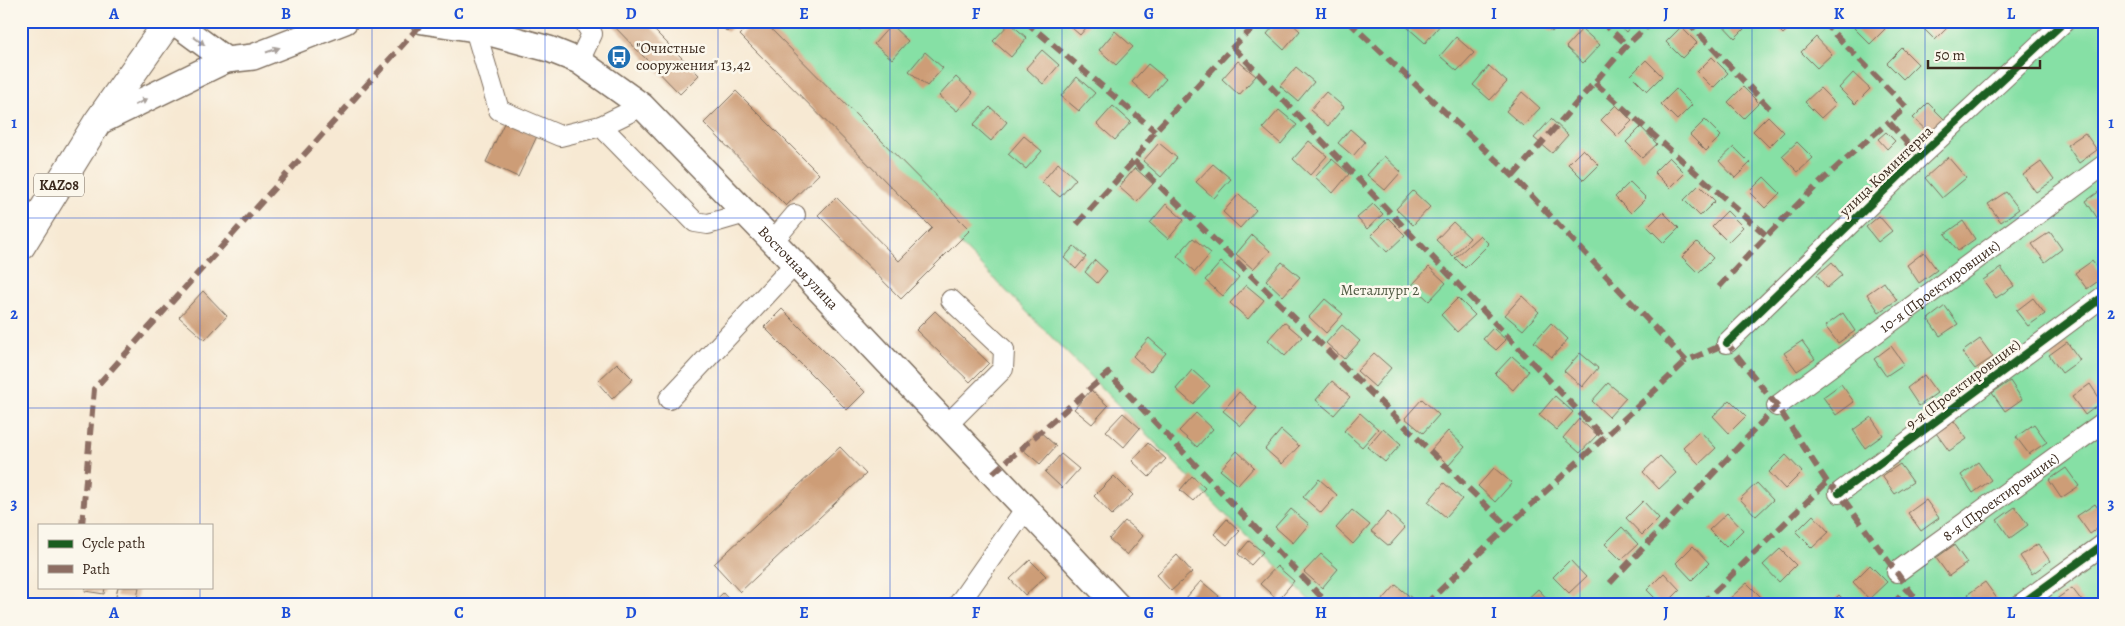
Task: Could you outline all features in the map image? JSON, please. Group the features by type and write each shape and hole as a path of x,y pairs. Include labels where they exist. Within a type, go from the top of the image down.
{"highway":[{"name":"KAZ08","path":"21,246 97,124 171,21"}],"main road":[{"path":"171,21 226,60"},
{"path":"97,124 226,60 253,57 345,21"},
{"name":"Восточная улица","path":"423,21 475,29 549,49 579,61 642,106 795,264 1117,605"}],"street":[{"path":"579,61 592,34 584,21"},
{"name":"улица Коминтерна","path":"1728,343 1919,157 2065,21"},
{"path":"475,29 499,110 560,136 601,126 642,106"},
{"path":"601,126 695,222 708,224 746,213"},
{"name":"10-я (Проектировщик)","path":"1777,406 2104,165"},
{"path":"773,241 796,215"},
{"path":"668,399 795,264"},
{"name":"9-я (Проектировщик)","path":"1839,493 2104,296"},
{"path":"947,425 1002,369 1004,350 951,300"},
{"name":"8-я (Проектировщик)","path":"1897,572 2104,422"},
{"path":"958,605 1026,508"},
{"path":"2020,605 2104,544"}],"green space":[{"name":"Металлург 2","path":"742,21 2104,21 2104,605 1314,605"}],"building":[{"path":"609,21 645,21 699,75 680,94"},
{"path":"717,21 738,21 727,32"},
{"path":"754,21 763,21 970,230 901,299 818,215 836,197 899,261 932,228 740,35"},
{"path":"850,21 867,21 860,30"},
{"path":"1064,21 1092,21 1080,35"},
{"path":"1198,21 1214,21 1207,29"},
{"path":"1278,21 1289,21 1300,31 1284,50 1267,34"},
{"path":"1413,21 1438,21 1441,24 1425,43 1407,27"},
{"path":"1539,21 1562,21 1552,32"},
{"path":"1614,21 1635,21 1626,32"},
{"path":"1719,21 1748,21 1750,23 1735,38"},
{"path":"1770,21 1797,21 1783,34"},
{"path":"1861,21 1877,21 1885,29 1870,44 1854,28"},
{"path":"1921,21 1946,21 1950,25 1935,40 1919,24"},
{"path":"1010,23 1027,38 1011,57 993,41"},
{"path":"891,25 908,41 892,59 874,44"},
{"path":"1681,27 1697,43 1682,58 1666,42"},
{"path":"1582,29 1600,45 1583,63 1566,47"},
{"path":"1115,31 1133,47 1116,65 1099,50"},
{"path":"1456,37 1474,53 1457,71 1440,56"},
{"path":"1816,37 1832,54 1817,68 1801,52"},
{"path":"1902,48 1918,64 1903,79 1887,63"},
{"path":"1042,50 1059,65 1043,84 1026,68"},
{"path":"925,52 943,68 927,86 909,71"},
{"path":"1712,57 1728,73 1713,88 1697,72"},
{"path":"1646,60 1662,76 1647,91 1631,75"},
{"path":"1238,61 1256,76 1239,95 1222,79"},
{"path":"1148,64 1166,79 1149,98 1132,82"},
{"path":"1489,66 1507,82 1490,100 1473,85"},
{"path":"1296,67 1314,82 1298,101 1280,86"},
{"path":"1853,73 1870,89 1855,104 1839,88"},
{"path":"956,77 973,93 957,111 939,96"},
{"path":"1077,77 1095,93 1079,111 1061,96"},
{"path":"1743,87 1759,103 1744,118 1728,102"},
{"path":"1820,88 1836,104 1821,118 1805,102"},
{"path":"1676,89 1692,105 1677,120 1661,104"},
{"path":"736,91 819,174 786,206 704,123"},
{"path":"1326,92 1344,107 1328,126 1310,110"},
{"path":"1522,92 1540,108 1523,126 1506,111"},
{"path":"1928,103 1944,119 1930,134 1913,118"},
{"path":"1616,105 1632,121 1617,136 1601,120"},
{"path":"1113,106 1131,122 1115,140 1097,124"},
{"path":"990,107 1007,122 991,141 973,125"},
{"path":"1279,110 1297,125 1281,144 1263,128"},
{"path":"1768,116 1784,132 1769,147 1753,131"},
{"path":"1551,119 1568,135 1552,153 1534,138"},
{"path":"1705,120 1721,136 1706,151 1690,135"},
{"path":"505,121 537,136 518,177 486,162"},
{"path":"1641,127 1657,144 1642,158 1626,142"},
{"path":"1350,129 1365,142 1353,156 1338,143"},
{"path":"1886,132 1895,141 1887,149 1878,139"},
{"path":"2085,133 2097,150 2079,163 2067,145"},
{"path":"1024,136 1042,151 1026,169 1008,154"},
{"path":"1309,141 1327,156 1310,175 1293,159"},
{"path":"1797,142 1813,158 1798,172 1782,156"},
{"path":"1159,143 1177,158 1161,177 1143,161"},
{"path":"1734,147 1750,163 1735,178 1719,161"},
{"path":"1583,149 1599,165 1584,180 1568,164"},
{"path":"1384,156 1401,172 1385,190 1367,175"},
{"path":"1669,157 1685,173 1670,188 1654,172"},
{"path":"1948,157 1966,178 1942,198 1925,178"},
{"path":"1332,159 1349,174 1333,193 1315,177"},
{"path":"2041,162 2054,180 2036,192 2023,175"},
{"path":"1058,163 1076,179 1060,197 1042,182"},
{"path":"1213,164 1231,179 1214,198 1196,182"},
{"path":"1135,168 1153,184 1136,202 1119,187"},
{"path":"1764,177 1780,193 1765,208 1749,192"},
{"path":"1630,182 1646,198 1631,213 1615,197"},
{"path":"1699,185 1715,201 1700,216 1684,200"},
{"path":"2104,188 2104,215 2098,219 2086,201"},
{"path":"1413,191 1430,207 1413,225 1396,209"},
{"path":"2006,192 2019,209 2001,222 1988,204"},
{"path":"1239,194 1256,210 1240,228 1223,212"},
{"path":"1166,204 1184,220 1168,239 1150,223"},
{"path":"1373,204 1383,214 1367,229 1357,218"},
{"path":"1727,211 1743,227 1728,242 1712,226"},
{"path":"1663,212 1679,228 1664,243 1648,227"},
{"path":"1879,216 1892,231 1878,242 1866,227"},
{"path":"1388,218 1405,235 1387,252 1371,235"},
{"path":"1963,221 1975,239 1958,251 1945,234"},
{"path":"1453,222 1470,238 1453,256 1436,240"},
{"path":"2050,232 2062,249 2045,262 2032,244"},
{"path":"1252,235 1270,251 1253,269 1236,254"},
{"path":"1480,235 1489,244 1465,268 1455,258"},
{"path":"1193,238 1211,253 1195,272 1177,256"},
{"path":"1697,242 1713,258 1698,273 1682,257"},
{"path":"1074,246 1086,257 1076,269 1064,258"},
{"path":"1924,252 1937,270 1919,283 1907,265"},
{"path":"1095,260 1107,271 1097,283 1085,272"},
{"path":"2092,261 2104,277 2087,289 2075,273"},
{"path":"1221,262 1239,277 1223,296 1205,280"},
{"path":"1282,262 1300,277 1283,296 1266,280"},
{"path":"1832,262 1842,275 1827,288 1817,275"},
{"path":"1429,267 1446,283 1429,301 1412,285"},
{"path":"2001,268 2014,286 1996,298 1983,280"},
{"path":"1884,282 1897,300 1879,312 1867,294"},
{"path":"1246,285 1264,300 1248,319 1230,303"},
{"path":"203,291 227,316 205,340 179,317"},
{"path":"1522,296 1539,312 1523,330 1505,315"},
{"path":"1458,298 1475,315 1457,332 1441,315"},
{"path":"2033,298 2045,314 2028,326 2016,311"},
{"path":"1325,299 1343,314 1326,333 1309,317"},
{"path":"1945,306 1958,324 1940,336 1928,319"},
{"path":"782,309 865,392 847,410 764,327"},
{"path":"935,311 989,363 970,382 916,330"},
{"path":"1843,313 1855,331 1838,343 1825,326"},
{"path":"1284,322 1302,337 1285,356 1268,340"},
{"path":"1551,323 1568,339 1552,357 1534,342"},
{"path":"1342,325 1360,341 1344,359 1326,343"},
{"path":"1493,328 1506,340 1496,350 1483,339"},
{"path":"1149,338 1166,353 1150,372 1133,356"},
{"path":"1980,339 1993,357 1975,369 1962,352"},
{"path":"1802,341 1815,359 1797,371 1784,353"},
{"path":"2067,342 2080,360 2062,373 2049,355"},
{"path":"1891,346 1904,364 1886,376 1874,359"},
{"path":"1374,353 1391,368 1375,387 1357,371"},
{"path":"1580,353 1598,368 1582,387 1564,371"},
{"path":"1512,356 1529,371 1513,390 1495,374"},
{"path":"617,363 633,379 612,399 597,382"},
{"path":"1192,370 1210,386 1193,404 1176,389"},
{"path":"1924,375 1937,393 1919,406 1907,388"},
{"path":"1332,381 1350,397 1334,415 1316,400"},
{"path":"2010,381 2022,399 2005,411 1992,393"},
{"path":"1608,383 1626,398 1609,417 1592,401"},
{"path":"1841,384 1854,402 1836,415 1823,397"},
{"path":"2090,384 2102,402 2085,415 2072,397"},
{"path":"1091,390 1108,406 1092,424 1074,409"},
{"path":"1239,392 1257,408 1241,426 1223,411"},
{"path":"1555,396 1573,412 1557,430 1539,415"},
{"path":"1422,399 1439,415 1423,433 1405,418"},
{"path":"1730,400 1746,416 1729,433 1713,416"},
{"path":"1123,413 1140,428 1124,447 1106,431"},
{"path":"1196,413 1213,429 1197,447 1179,431"},
{"path":"1360,413 1378,429 1362,447 1344,431"},
{"path":"1871,417 1883,435 1865,448 1853,430"},
{"path":"1579,419 1597,435 1580,453 1563,438"},
{"path":"1954,421 1967,439 1949,451 1936,433"},
{"path":"2034,424 2047,442 2029,454 2016,437"},
{"path":"1383,428 1401,444 1385,462 1367,447"},
{"path":"1038,430 1056,446 1040,464 1022,449"},
{"path":"1281,430 1299,446 1282,464 1265,449"},
{"path":"1448,431 1465,447 1449,465 1431,450"},
{"path":"1700,431 1716,448 1699,464 1683,447"},
{"path":"1148,443 1166,459 1149,477 1132,461"},
{"path":"840,447 866,474 740,592 714,564"},
{"path":"1237,451 1254,467 1238,485 1220,470"},
{"path":"1061,454 1079,469 1062,488 1045,472"},
{"path":"1786,455 1802,472 1785,489 1769,472"},
{"path":"1660,456 1676,473 1659,489 1643,472"},
{"path":"1978,462 1991,480 1973,493 1961,475"},
{"path":"1900,464 1913,482 1895,494 1882,476"},
{"path":"1494,468 1512,483 1495,502 1478,486"},
{"path":"2066,468 2079,486 2061,498 2049,480"},
{"path":"1114,476 1133,495 1112,515 1094,496"},
{"path":"1192,476 1205,488 1193,501 1180,490"},
{"path":"1319,479 1337,495 1321,513 1303,497"},
{"path":"1444,483 1462,499 1446,517 1428,502"},
{"path":"1757,483 1773,500 1756,516 1740,499"},
{"path":"1926,500 1939,518 1921,531 1908,513"},
{"path":"1643,501 1659,518 1642,535 1626,518"},
{"path":"2095,504 2104,516 2104,524 2090,534 2077,516"},
{"path":"2015,507 2028,525 2010,538 1997,520"},
{"path":"1291,509 1309,524 1293,543 1275,527"},
{"path":"1352,510 1370,525 1353,544 1336,528"},
{"path":"1388,512 1405,528 1389,546 1371,531"},
{"path":"1727,513 1743,530 1726,547 1709,530"},
{"path":"1813,515 1829,532 1812,548 1796,532"},
{"path":"1227,519 1240,531 1227,545 1214,534"},
{"path":"1125,521 1143,536 1127,555 1109,539"},
{"path":"1622,527 1638,544 1621,560 1605,544"},
{"path":"1249,541 1263,552 1251,565 1238,554"},
{"path":"2038,544 2050,561 2032,574 2020,556"},
{"path":"1954,545 1967,563 1949,576 1936,558"},
{"path":"1693,546 1709,563 1692,580 1676,563"},
{"path":"1780,549 1796,565 1779,582 1763,565"},
{"path":"1321,554 1338,569 1322,588 1304,572"},
{"path":"1177,555 1192,572 1171,591 1156,575"},
{"path":"1030,560 1046,576 1025,595 1010,579"},
{"path":"1570,560 1586,577 1569,593 1553,577"},
{"path":"1870,565 1887,582 1869,599 1853,582"},
{"path":"1277,566 1294,581 1278,600 1260,584"},
{"path":"1664,573 1680,590 1665,605 1662,605 1647,590"},
{"path":"1201,581 1219,596 1211,605 1191,605 1185,599"},
{"path":"1985,582 1998,600 1991,605 1975,605 1968,594"},
{"path":"1747,583 1763,599 1757,605 1735,605 1729,599"},
{"path":"1396,585 1414,600 1410,605 1382,605 1380,603"},
{"path":"86,588 105,588 104,594 85,591"},
{"path":"118,588 139,588 137,599 116,596"},
{"path":"2072,588 2085,605 2058,605 2055,600"},
{"path":"1538,589 1553,605 1521,605"},
{"path":"723,593 734,605 710,605"},
{"path":"1839,595 1849,605 1828,605"}],"marked path":[{"path":"82,524 94,389 424,21"},
{"path":"1025,21 1155,131"},
{"path":"1077,224 1134,161 1155,131 1233,47 1260,21"},
{"path":"1348,21 1513,176 1686,361 1727,343 1777,406 1827,482 1839,493 1920,605"},
{"path":"1601,21 1627,45"},
{"path":"1513,176 1627,45 1653,21"},
{"path":"1687,21 1773,112"},
{"path":"1822,21 1906,107 1889,122 1919,157"},
{"path":"1233,47 1605,439"},
{"path":"1595,83 1766,235"},
{"path":"1719,287 1801,202 1889,122"},
{"path":"1134,161 1507,526"},
{"path":"1425,605 1686,361"},
{"path":"993,473 1108,373 1329,605"},
{"path":"1610,583 1777,406"},
{"path":"1701,605 1827,482"},
{"path":"1892,605 1907,589"}],"cycle path":[{"path":"1727,343 1919,157 2065,21"},
{"path":"1839,493 2104,296"},
{"path":"2020,605 2104,544"}],"place":[{"name":"\"Очистные сооружения\" 13,42","path":"619,57"}]}
